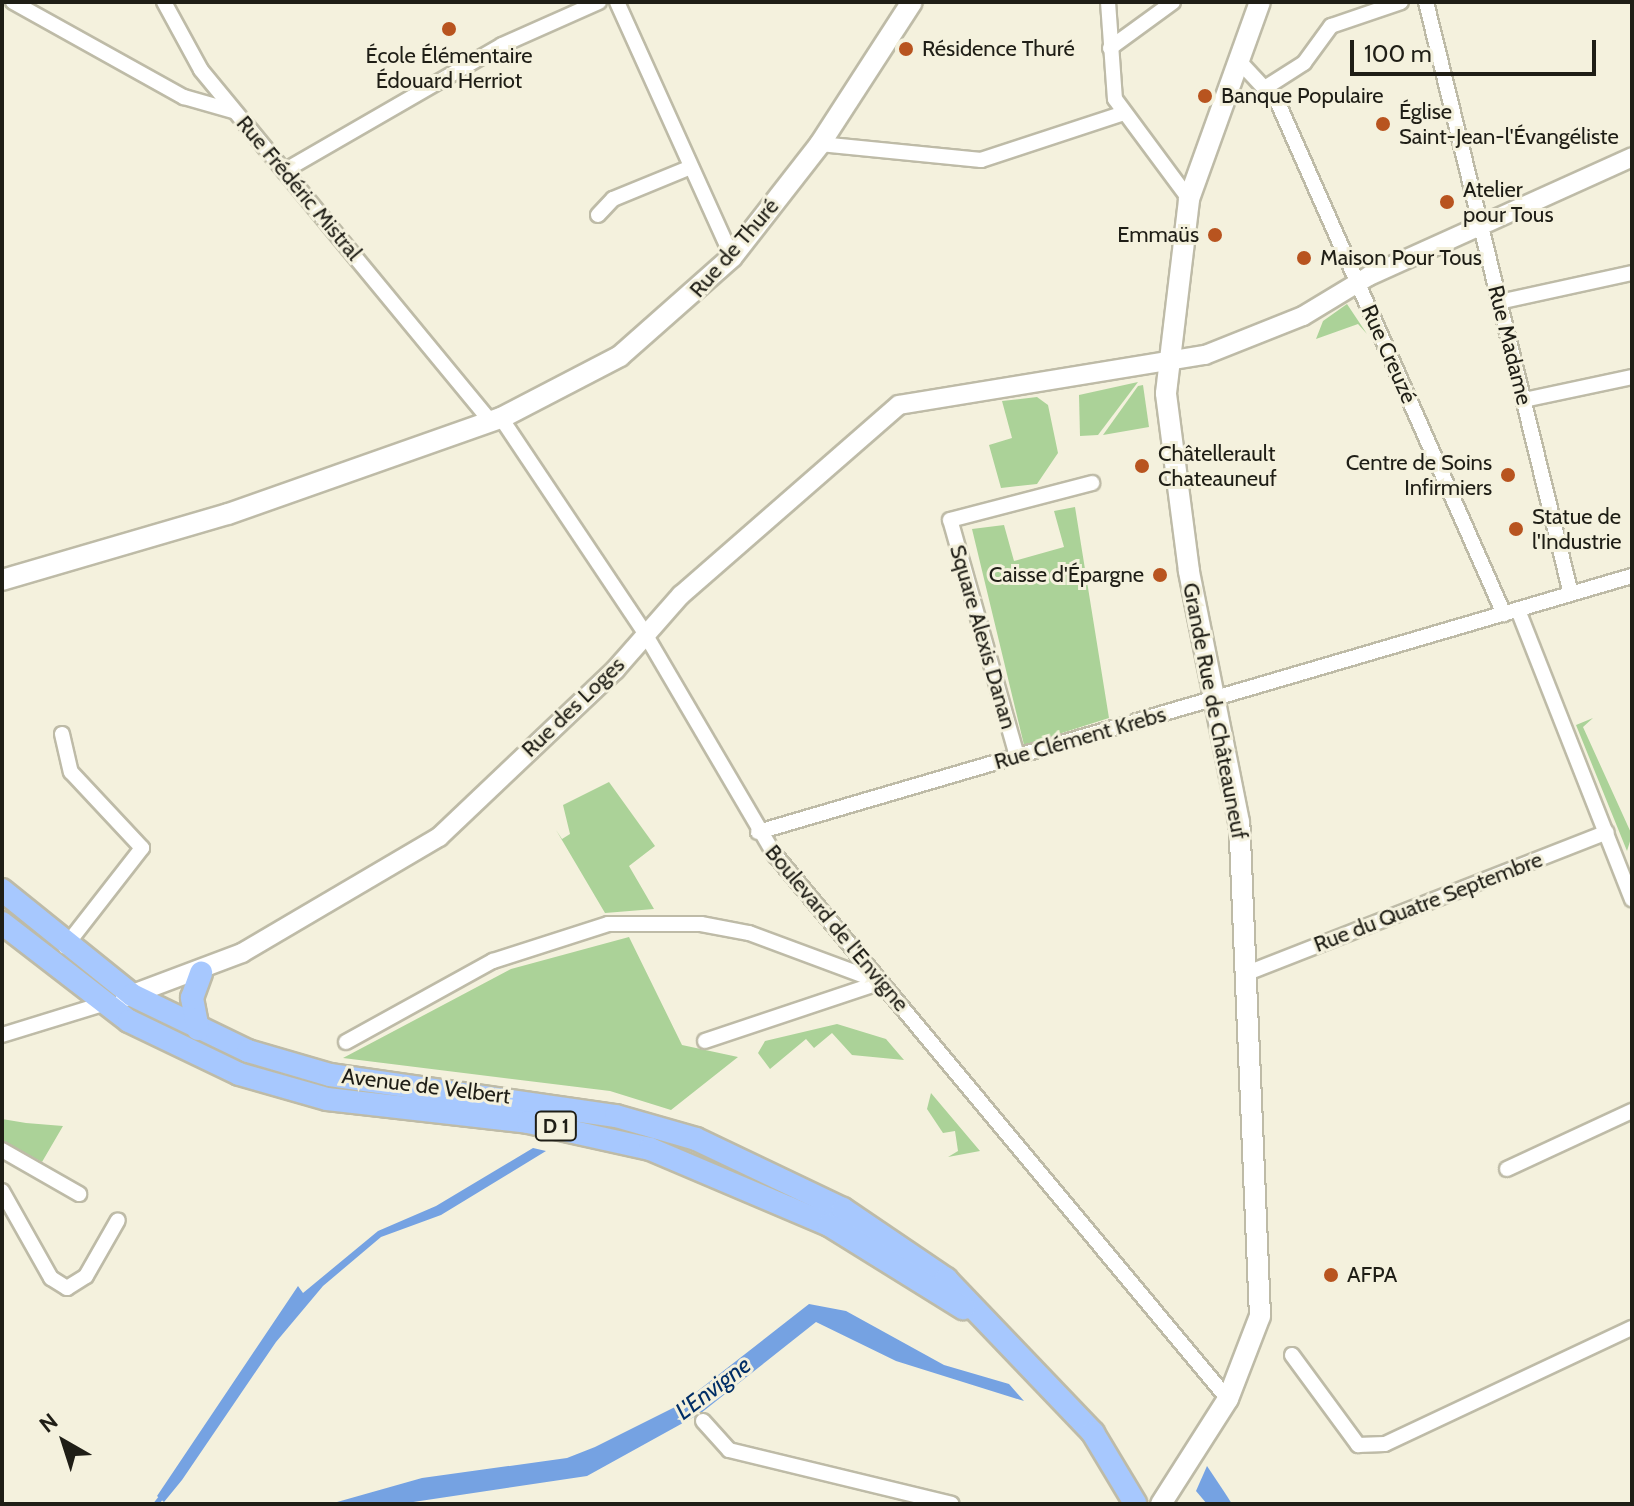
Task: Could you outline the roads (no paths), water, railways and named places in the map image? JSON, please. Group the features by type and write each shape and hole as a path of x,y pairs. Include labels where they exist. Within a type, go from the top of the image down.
{"main road":[{"name":"Rue de Thuré","path":"2,580 228,514 496,419 620,356 732,257 820,144 912,2"},
{"name":"Grande Rue de Châteauneuf","path":"1161,1504 1228,1399 1260,1316 1250,972 1239,822 1181,526 1167,363 1189,199 1260,2"},
{"name":"Avenue de Velbert","path":"2,890 65,947 132,995 198,1029 330,1075 546,1101 696,1139 778,1174 896,1241 986,1322 1093,1433 1133,1504"},
{"name":"Avenue de Velbert","path":"2,923 103,1004 200,1058 282,1088 570,1129 690,1162 829,1225 986,1322"},
{"path":"198,1029 192,998 201,973"},
{"path":"1133,1504 1148,1504"}],"street":[{"name":"Rue Frédéric Mistral","path":"13,2 184,97 233,111 496,419"},
{"path":"164,2 233,111"},
{"path":"284,171 502,45 599,2"},
{"path":"617,2 732,257"},
{"path":"1108,2 1115,99 1189,199"},
{"path":"1110,48 1173,2"},
{"path":"1268,86 1304,63 1331,26 1400,2"},
{"name":"Rue Madame","path":"1426,2 1571,594"},
{"name":"Rue Creuzé","path":"1239,61 1268,86 1511,612 1607,832 1632,899"},
{"path":"820,144 981,160 1124,113"},
{"name":"Rue des Loges","path":"2,1035 201,973 439,837 615,670 644,632 899,405 1167,363 1280,326 1357,282 1632,157"},
{"path":"598,215 613,199 691,167"},
{"path":"1499,302 1632,273"},
{"path":"1524,400 1632,377"},
{"name":"Boulevard de l'Envigne","path":"496,419 644,632 758,832 1228,1399"},
{"name":"Square Alexis Danan","path":"1017,756 950,520 1092,483"},
{"name":"Rue Clément Krebs","path":"758,832 1632,576"},
{"path":"62,734 71,772 142,848 65,947"},
{"name":"Rue du Quatre Septembre","path":"1250,972 1607,832"},
{"path":"346,1042 493,961 608,924 701,924 749,933 881,982"},
{"path":"705,1041 881,982"},
{"path":"1507,1169 1632,1111"},
{"path":"2,1150 79,1194"},
{"path":"2,1191 51,1278 67,1288 86,1276 118,1220"},
{"path":"1292,1355 1358,1445 1385,1444 1632,1328"},
{"path":"703,1421 729,1450 952,1504"}],"water":[{"path":"533,1148 546,1151 441,1215 381,1237 323,1286 276,1342 182,1480 164,1502 157,1496 298,1286 303,1293 378,1231 436,1206"},
{"name":"L'Envigne","path":"809,1304 846,1311 944,1365 1009,1384 1024,1401 896,1361 816,1322 701,1413 587,1476 400,1504 330,1504 422,1478 567,1458 595,1447 681,1404"},
{"path":"1207,1466 1232,1504 1207,1504 1196,1491"}],"waterway":[{"path":"155,1504 163,1494"}],"place":[{"name":"École Élémentaire Édouard Herriot","path":"449,29"},
{"name":"Résidence Thuré","path":"906,49"},
{"name":"Banque Populaire","path":"1205,96"},
{"name":"Église Saint-Jean-l'Évangéliste","path":"1383,124"},
{"name":"Atelier pour Tous","path":"1447,202"},
{"name":"Emmaüs","path":"1215,235"},
{"name":"Maison Pour Tous","path":"1304,258"},
{"name":"Châtellerault Chateauneuf","path":"1142,466"},
{"name":"Centre de Soins Infirmiers","path":"1508,475"},
{"name":"Statue de l'Industrie","path":"1516,529"},
{"name":"Caisse d'Épargne","path":"1160,575"},
{"name":"AFPA","path":"1331,1275"}]}
